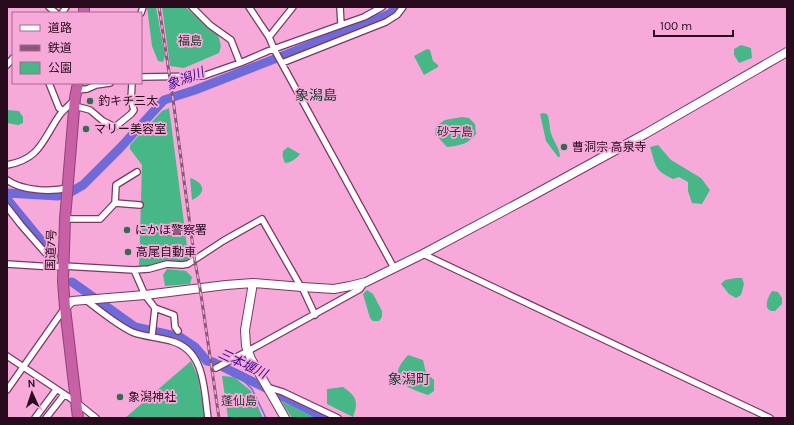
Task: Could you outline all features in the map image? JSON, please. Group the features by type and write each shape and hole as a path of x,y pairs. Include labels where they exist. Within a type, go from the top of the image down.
{"highway":[{"name":"国道7号","path":"76,94 67,203 59,267 78,418"}],"street":[{"path":"192,7 210,25 231,40 240,63"},
{"path":"249,7 269,37 274,49 394,268"},
{"path":"269,37 294,7"},
{"path":"340,7 341,25"},
{"path":"142,77 203,76 341,25 382,7"},
{"path":"282,63 386,22 397,15 403,7"},
{"path":"7,390 64,308 72,301 98,300 253,282 334,289 366,282 424,254 639,137 787,52"},
{"path":"49,84 59,108 63,111"},
{"path":"7,165 17,163 28,158 38,150 63,111 76,94 97,84"},
{"path":"76,94 90,110 103,121 115,127 134,110 131,100 132,84"},
{"path":"65,219 100,219 115,203 116,185 137,172"},
{"path":"7,180 12,184 23,188 61,190 68,188"},
{"path":"115,203 140,204"},
{"path":"7,206 21,226 59,267"},
{"path":"7,264 134,270 154,268 167,264 188,264 223,241 262,219 301,287 315,315"},
{"path":"424,254 770,418"},
{"path":"134,270 145,295 155,308 174,315 175,327 178,331"},
{"path":"253,282 245,330 247,352 285,418"},
{"path":"216,368 315,315 360,289 366,282"},
{"path":"86,300 103,314 133,332 173,341 187,348 198,363 202,374 208,418"},
{"path":"152,336 155,308"},
{"path":"7,356 76,402 96,418"},
{"path":"266,387 283,392 338,418"},
{"path":"35,418 56,390"},
{"path":"46,418 64,395"}],"green space":[{"name":"福島","path":"147,7 156,7 165,56 163,62 158,61 152,46"},
{"name":"福島","path":"162,7 185,7 218,35 221,46 219,53 184,68 170,66"},
{"path":"741,45 751,48 752,58 739,63 734,55 734,49"},
{"path":"427,49 430,50 433,61 438,65 438,67 424,75 414,56"},
{"path":"169,108 189,261 139,268 142,165 130,149 130,145 162,111"},
{"path":"7,110 19,111 23,117 23,123 18,125 7,123"},
{"path":"540,114 547,114 548,116 551,133 560,157 558,157 546,141"},
{"name":"砂子島","path":"462,117 469,118 475,124 476,134 467,142 447,147 435,134 436,126 445,120"},
{"path":"658,145 671,160 701,178 710,190 702,204 692,203 688,191 688,182 679,177 673,179 659,170 650,147"},
{"path":"288,147 300,154 294,160 285,163 283,151"},
{"path":"190,178 199,183 202,188 200,194 192,200"},
{"path":"167,269 186,271 192,277 190,284 165,286 163,275"},
{"path":"742,278 744,284 741,295 736,298 729,294 721,284 725,280"},
{"path":"367,290 373,294 382,311 382,317 379,321 373,321 370,318 363,294"},
{"path":"772,291 778,292 782,298 782,304 775,311 771,311 767,307 767,301"},
{"path":"408,355 423,360 426,373 434,380 434,391 428,395 406,386 398,377 398,371 401,364"},
{"path":"191,361 198,377 204,418 125,418"},
{"name":"蓬仙島","path":"222,376 234,377 251,391 263,418 228,418"},
{"path":"343,387 351,393 355,399 356,407 353,417 327,404 327,389"},
{"path":"281,401 317,418 292,418"}],"waterway":[{"name":"象潟川","path":"7,193 58,196 69,193 83,185 120,148 164,100 195,90 382,17 391,13 396,7"},
{"name":"三本堰川","path":"7,199 54,256"},
{"name":"三本堰川","path":"72,282 135,327 180,337 195,347 207,361 213,362 326,418"},
{"path":"237,374 252,389 266,418"}],"railway":[{"path":"159,7 195,262 219,418"}],"place":[{"name":"釣キチ三太","path":"90,101"},
{"name":"マリー美容室","path":"86,129"},
{"name":"曹洞宗 高泉寺","path":"564,147"},
{"name":"にかほ警察署","path":"127,230"},
{"name":"高尾自動車","path":"128,252"},
{"name":"象潟神社","path":"120,397"}],"district":[{"name":"象潟島","path":"316,95"},
{"name":"象潟町","path":"409,379"}]}
